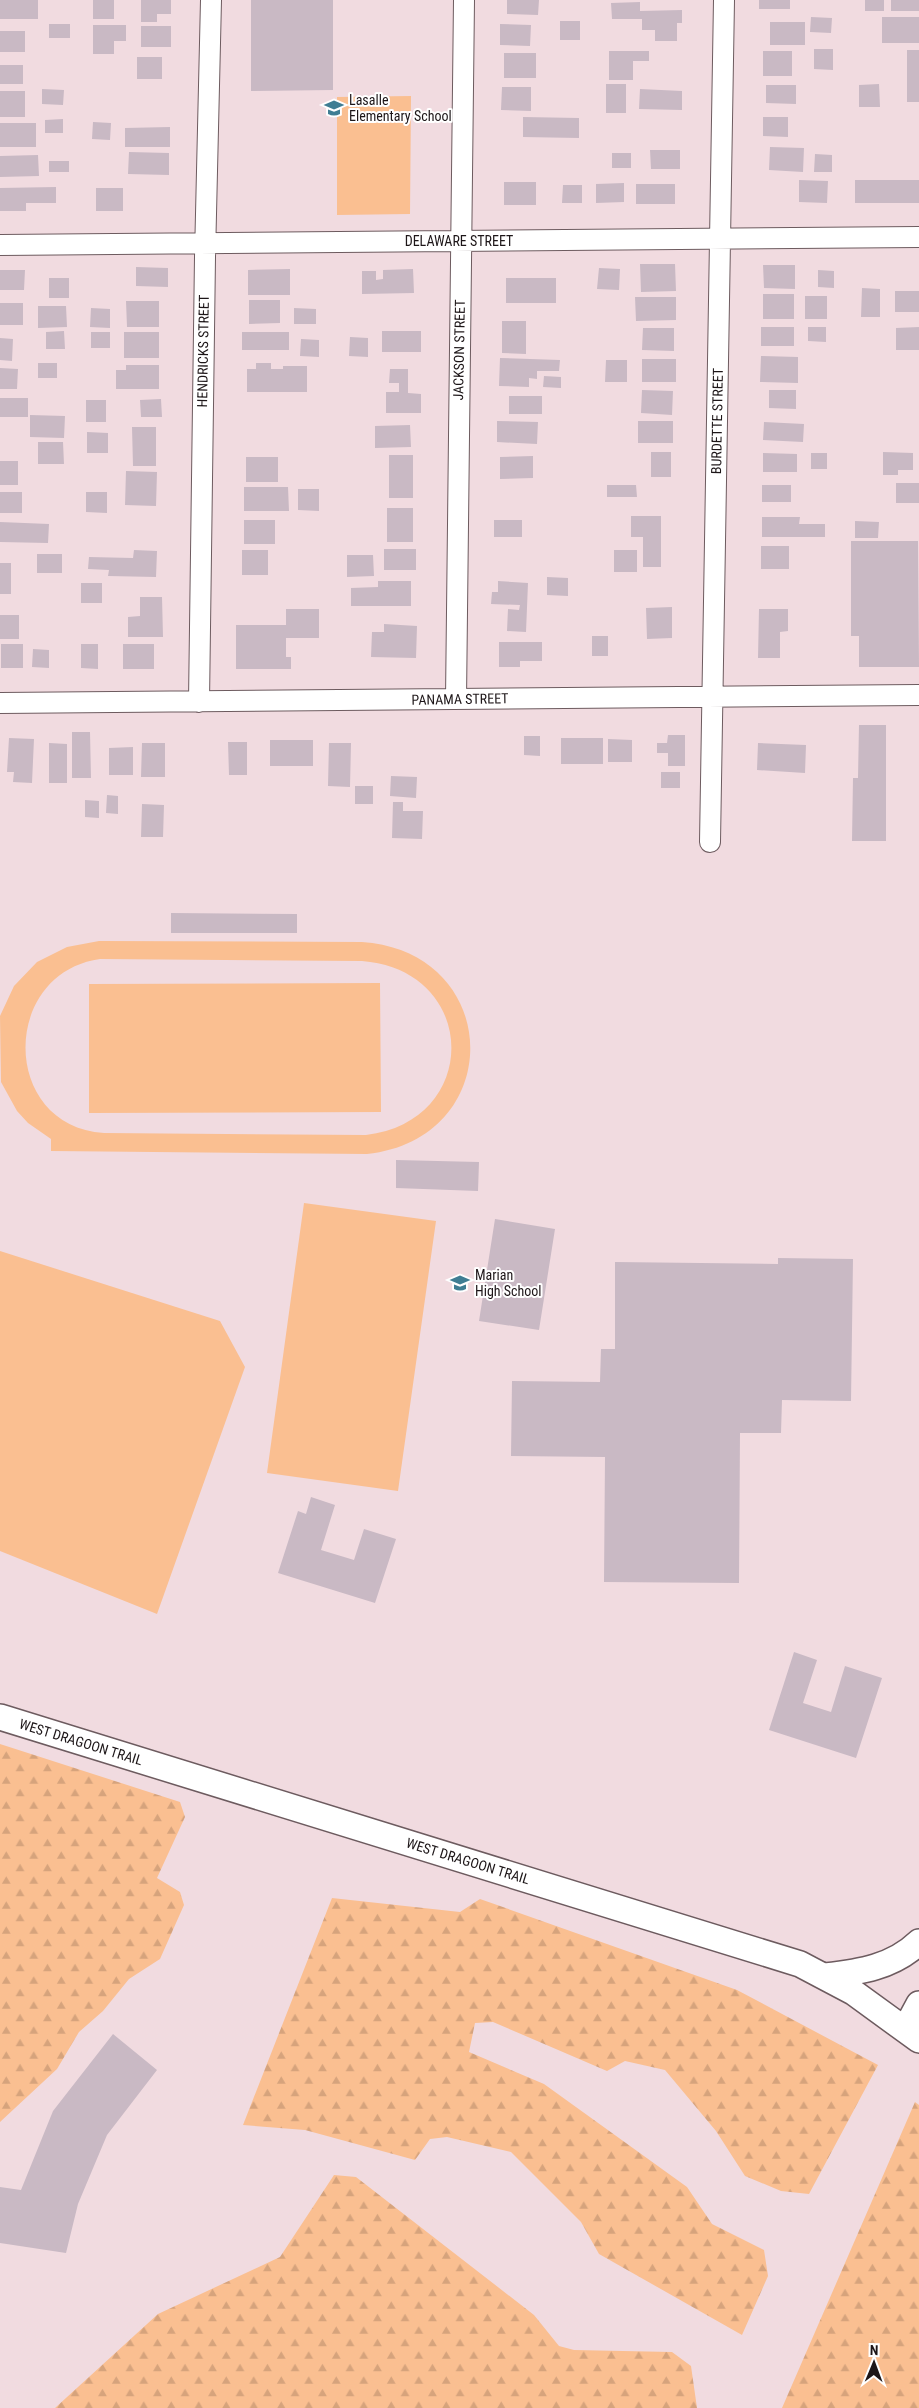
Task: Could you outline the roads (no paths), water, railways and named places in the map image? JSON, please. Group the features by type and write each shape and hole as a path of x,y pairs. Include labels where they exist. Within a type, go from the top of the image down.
{"street":[{"name":"HENDRICKS STREET","path":"199,702 205,243 211,0"},
{"name":"JACKSON STREET","path":"456,699 464,0"},
{"name":"BURDETTE STREET","path":"710,842 714,696 724,0"},
{"name":"DELAWARE STREET","path":"0,245 919,237"},
{"name":"PANAMA STREET","path":"0,704 919,694"},
{"name":"WEST DRAGOON TRAIL","path":"0,1717 800,1964 825,1976 875,2006 912,2034"},
{"path":"825,1976 881,1966 902,1956 919,1942"},
{"path":"912,2034 919,2004"}],"place":[{"name":"Lasalle Elementary School","path":"334,108"},
{"name":"Marian High School","path":"460,1283"}]}
